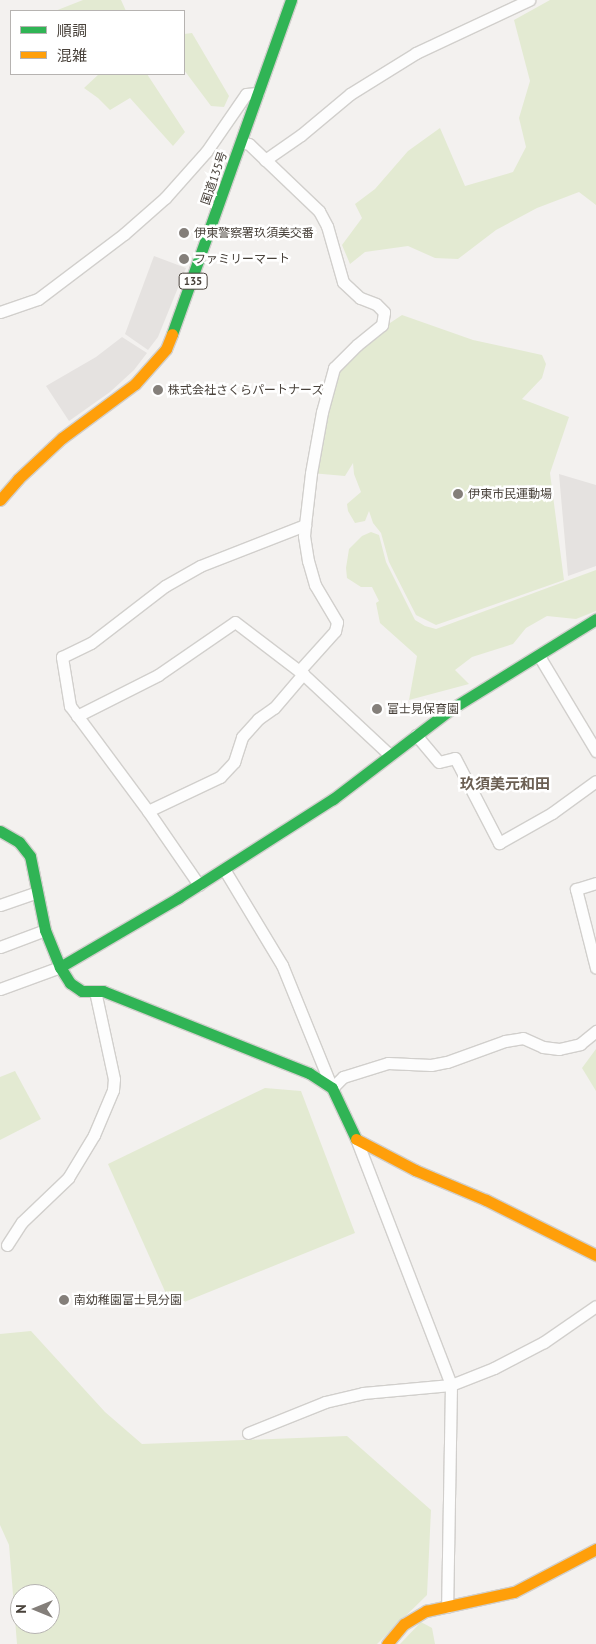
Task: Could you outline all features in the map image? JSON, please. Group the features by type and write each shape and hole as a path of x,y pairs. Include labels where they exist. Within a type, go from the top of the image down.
{"main road":[{"name":"国道135号","path":"0,500 18,479 62,438 135,384 154,365 166,348 194,277 291,0"},
{"path":"60,967 199,885 334,800 390,754 452,710 596,619"},
{"path":"0,831 20,842 30,856 45,930 60,967 70,983 82,990 103,992 144,1007 300,1069 332,1088 357,1141 415,1170 486,1200 596,1255"},
{"path":"387,1644 404,1624 416,1616 514,1592 596,1549"}],"street":[{"path":"265,160 301,135 350,94 416,54 529,0"},
{"path":"0,312 38,298 124,234 165,198 206,152 246,94 258,93"},
{"path":"148,811 220,777 234,762 242,737 258,719 274,708 312,654 335,631 337,622 315,585 308,562 304,536 311,473 322,412 334,368 357,345 382,325 384,312 376,304 360,298 344,282 327,226 319,211 249,144 241,142"},
{"path":"199,885 148,811 70,706 62,657 91,643 165,586 200,566 305,525"},
{"path":"77,716 151,679 235,622 301,672 390,754"},
{"path":"539,656 596,750"},
{"path":"416,735 439,762 455,758 499,843 552,813 596,782"},
{"path":"224,869 282,965 332,1088 343,1077 388,1063 431,1065 447,1062 505,1041 523,1038 543,1047 559,1049 580,1044 596,1031"},
{"path":"596,883 576,890 596,968"},
{"path":"0,905 37,892"},
{"path":"0,946 45,930"},
{"path":"0,989 60,967"},
{"path":"8,1245 22,1222 68,1178 94,1135 113,1090 114,1079 95,991"},
{"path":"357,1141 451,1386 448,1607"},
{"path":"248,1433 324,1402 364,1393 451,1386 494,1368 544,1342 596,1306"}],"green space":[{"path":"83,0 121,0 126,10 58,10"},
{"path":"550,0 596,0 596,205 579,192 537,208 496,230 458,259 435,258 408,246 365,252 350,264 342,245 362,218 355,204 375,189 408,151 440,128 465,186 513,172 526,147 519,118 530,81 514,20"},
{"path":"192,33 229,96 224,107 211,106 185,71 185,34"},
{"path":"98,75 148,75 185,132 173,146 130,98 110,110 84,88"},
{"name":"伊東市民運動場","path":"402,315 473,340 542,355 546,364 542,378 522,399 569,417 550,473 564,580 436,625 416,615 389,562 381,533 373,523 369,511 365,521 355,523 348,511 347,504 361,492 354,474 353,463 345,476 311,473 326,393 357,345"},
{"path":"371,532 379,535 386,562 415,620 425,626 436,629 596,570 596,611 576,619 547,616 526,628 513,644 472,657 455,670 469,684 409,700 417,656 380,623 376,603 379,601 372,587 361,587 347,578 346,568 349,549 362,536"},
{"path":"596,1049 596,1091 582,1068"},
{"path":"15,1071 41,1119 0,1140 0,1077"},
{"path":"265,1088 301,1091 355,1233 172,1307 108,1164"},
{"path":"31,1331 105,1412 142,1444 347,1436 431,1510 427,1595 377,1644 17,1644 16,1634 60,1634 60,1584 12,1584 9,1545 0,1525 0,1334"},
{"path":"421,1622 432,1628 435,1644 400,1644"}],"shaded area":[{"path":"154,256 186,268 158,337 148,350 125,334"},
{"path":"122,337 147,353 134,370 110,392 69,421 46,386 96,357"},
{"path":"559,474 596,485 596,566 568,576"}],"traffic: fast":[{"path":"172,334 291,0"},
{"path":"60,967 178,898 333,799 451,709 596,619"},
{"path":"0,831 19,842 30,856 45,930 60,967 70,983 82,991 103,991 309,1073 332,1088 356,1139"}],"traffic: slow":[{"path":"0,500 18,479 62,438 135,384 166,349 172,334"},
{"path":"356,1139 415,1170 486,1200 596,1255"},
{"path":"387,1644 404,1624 426,1611 514,1592 596,1549"}],"place":[{"name":"伊東警察署玖須美交番","path":"184,233"},
{"name":"ファミリーマート","path":"184,259"},
{"name":"株式会社さくらパートナーズ","path":"158,390"},
{"name":"伊東市民運動場","path":"458,494"},
{"name":"富士見保育園","path":"377,709"},
{"name":"南幼稚園富士見分園","path":"64,1300"}],"district":[{"name":"玖須美元和田","path":"505,784"}]}
